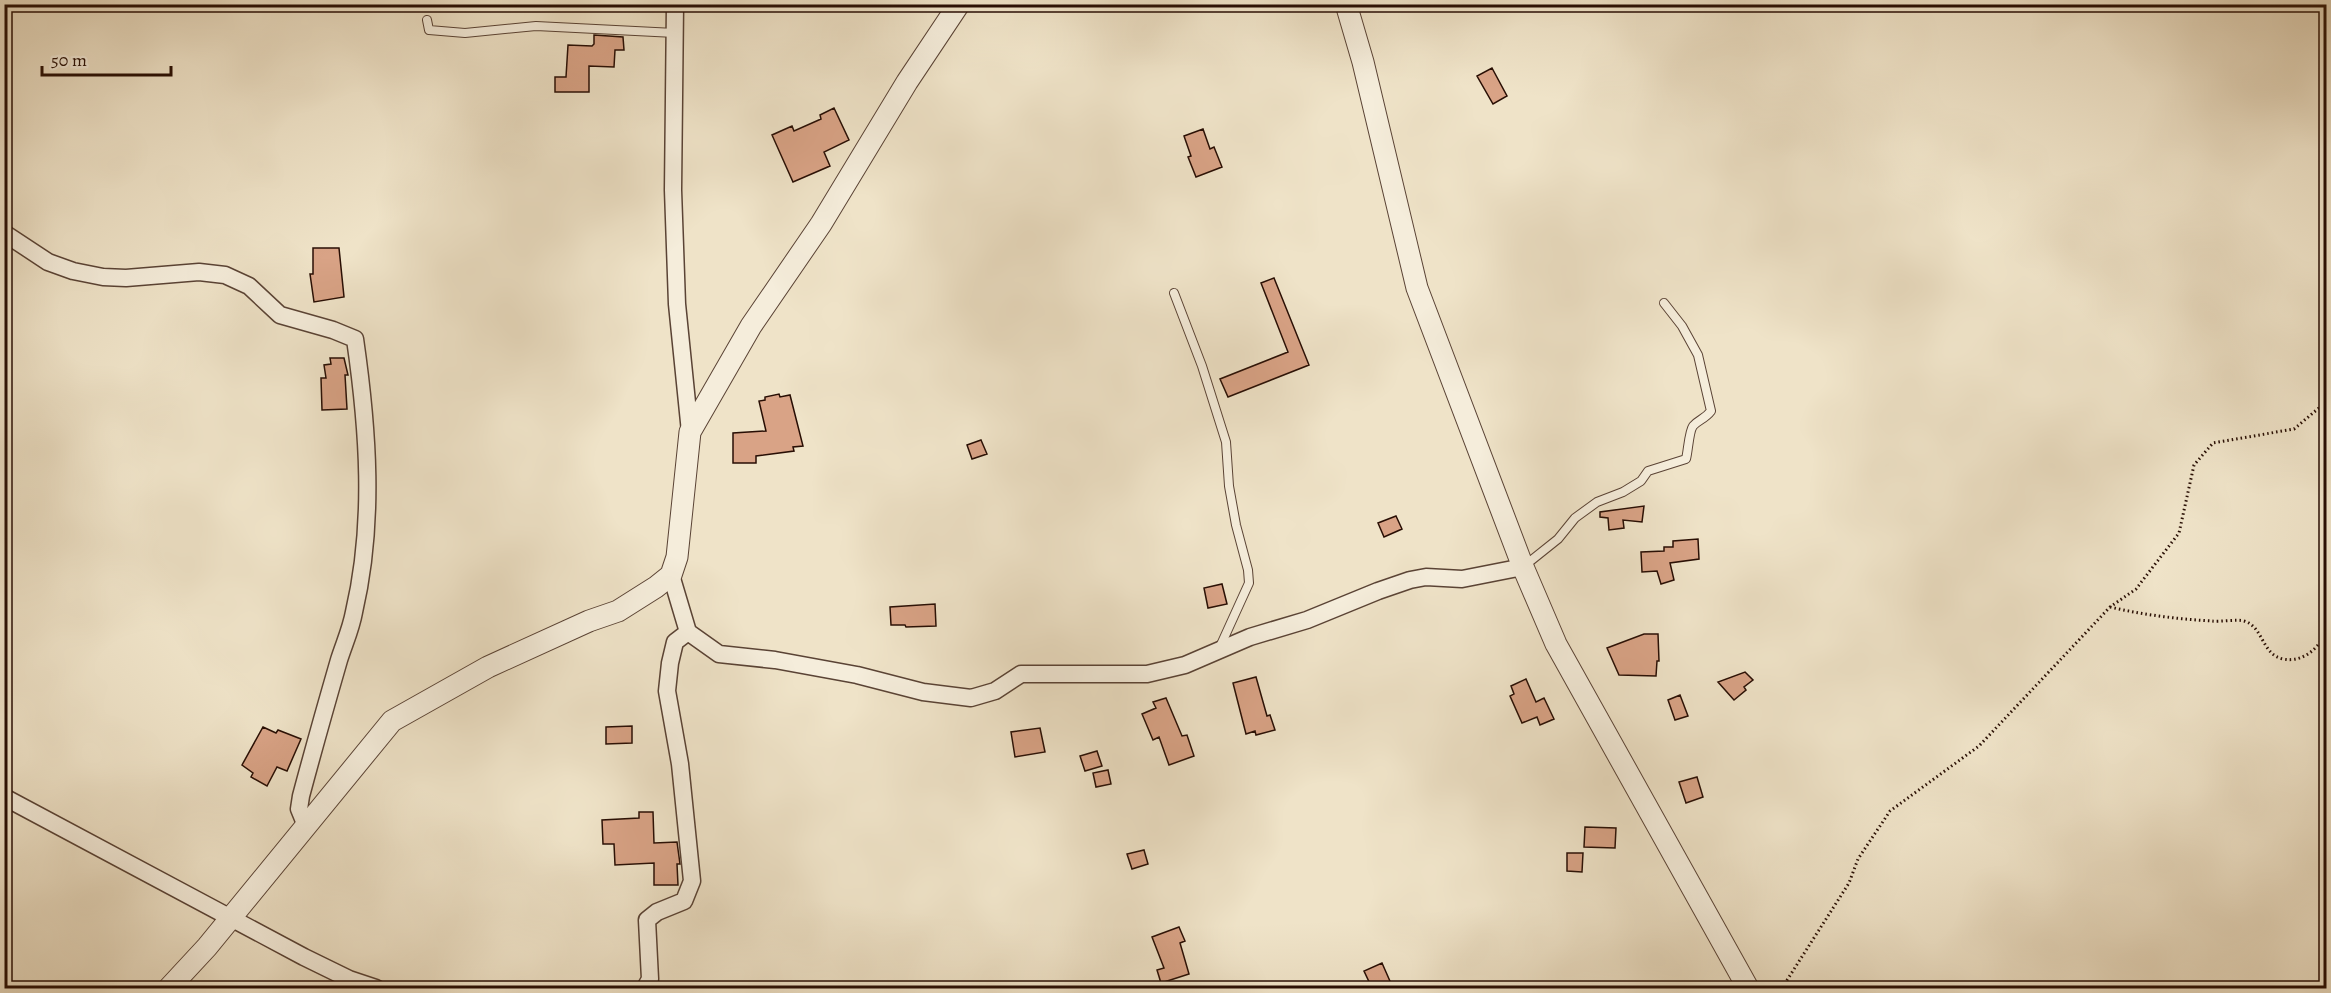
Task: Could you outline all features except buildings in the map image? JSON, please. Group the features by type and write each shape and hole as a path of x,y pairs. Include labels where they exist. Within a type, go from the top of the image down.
{"street":[{"path":"675,4 673,190 677,304 690,432 676,557 671,575 688,632 719,654 775,660 857,675 923,692 971,698 995,691 1021,674 1148,674 1185,665 1218,649 1306,620 1410,580 1426,577 1462,579 1522,567"},
{"path":"690,432 751,326 821,224 907,82 959,4"},
{"path":"1346,4 1363,62 1417,288 1522,567 1556,644 1748,988"},
{"path":"4,233 48,262 72,271 93,275 126,278 199,272 225,275 249,286 280,315 333,330 355,339 363,397 368,471 364,541 355,610 301,796 299,809 306,826"},
{"path":"169,988 207,947 392,721 488,667 589,621 618,611 671,575"},
{"path":"645,988 650,979 647,920 657,912 684,901 692,881 680,764 667,691 675,642 688,632"},
{"path":"4,797 230,918 349,979 376,988"}],"lane":[{"path":"427,20 429,30 465,33 537,26 675,33"},
{"path":"1174,293 1202,366 1226,442 1229,486 1248,570 1249,583 1218,649"},
{"path":"1522,567 1558,539 1575,518 1597,502 1641,482 1648,471 1686,459 1690,430 1695,424 1705,419 1711,411 1698,355 1682,326 1664,303"}],"path":[{"path":"1782,988 1849,883 1858,858 1890,811 1979,746 2110,607 2136,589 2179,533 2194,465 2213,443 2294,429 2326,402"},
{"path":"2110,607 2143,615 2211,621 2245,621 2254,629 2271,654 2283,660 2314,652 2322,643 2326,632"}]}
